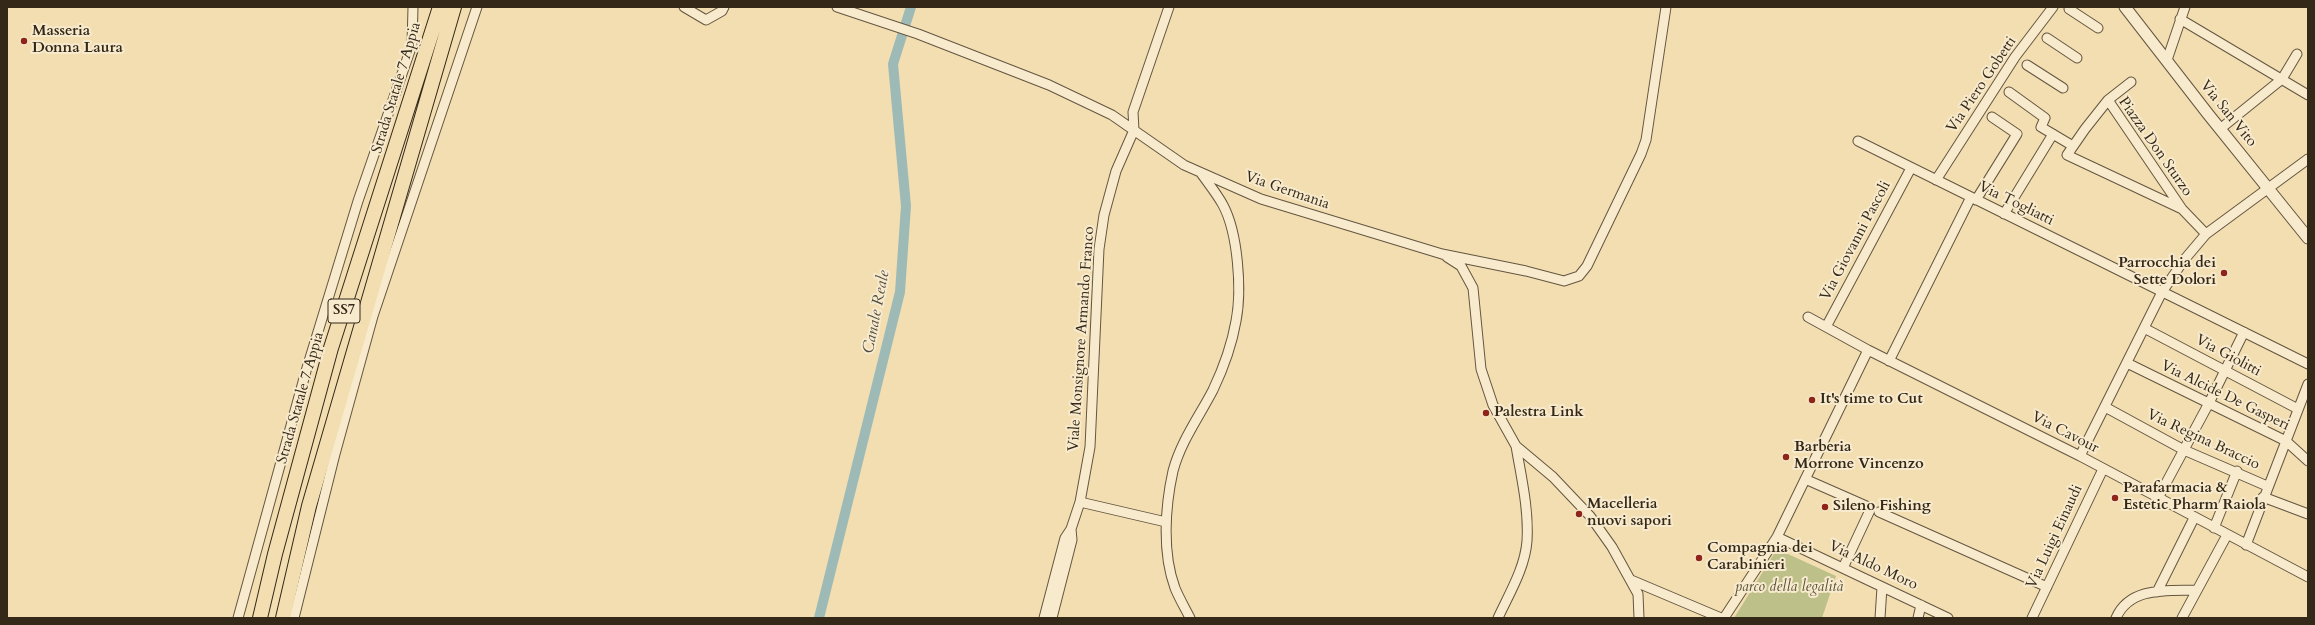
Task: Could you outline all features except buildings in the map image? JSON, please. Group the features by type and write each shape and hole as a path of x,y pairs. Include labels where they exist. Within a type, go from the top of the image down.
{"highway":[{"name":"Strada Statale 7 Appia","path":"260,618 331,348 440,7"},
{"name":"Strada Statale 7 Appia","path":"283,618 309,506 454,7"}],"street":[{"path":"238,618 306,371 358,201 412,45 413,7"},
{"path":"294,618 335,454 373,316 477,7"},
{"path":"684,7 706,20 722,11 724,7"},
{"name":"Via Germania","path":"837,7 918,34 1049,85 1112,115 1184,164 1281,206 1442,254"},
{"path":"1134,130 1133,112 1169,7"},
{"path":"1442,254 1526,271 1564,281 1579,276 1587,266 1646,140 1666,7"},
{"name":"Via Piero Gobetti","path":"1936,180 2016,57 2054,7"},
{"name":"Via San Vito","path":"2125,7 2220,129 2308,238"},
{"path":"2167,60 2184,7"},
{"path":"2069,9 2098,28"},
{"path":"2180,19 2308,95"},
{"path":"2047,38 2077,58"},
{"path":"2220,129 2282,79 2296,54"},
{"path":"2027,64 2064,88"},
{"path":"2108,100 2131,82"},
{"path":"2009,92 2045,118 2041,127 2074,146"},
{"name":"Piazza Don Sturzo","path":"2182,209 2067,156 2108,100 2182,209 2206,234"},
{"path":"1889,361 1973,199 2017,134 1992,118"},
{"name":"Viale Monsignore Armando Franco","path":"1044,618 1065,538 1071,529 1080,502 1090,447 1099,249 1104,215 1116,172 1134,130"},
{"path":"2004,214 2053,134"},
{"name":"Via Togliatti","path":"1858,141 2308,364"},
{"path":"2080,456 2162,292 2184,260 2206,234 2308,159"},
{"name":"Via Giovanni Pascoli","path":"1826,327 1911,168"},
{"path":"1190,618 1175,587 1167,545 1166,522 1174,470 1187,434 1213,390 1226,357 1236,320 1238,283 1235,239 1224,205 1200,172"},
{"path":"1442,254 1461,266 1473,288 1481,369 1493,405 1516,446 1525,502 1527,541 1518,577 1498,618"},
{"name":"Via Cavour","path":"1808,317 1889,361 2080,456 2194,518 2308,577"},
{"name":"Via Giolitti","path":"2144,328 2298,409"},
{"path":"2158,498 2209,403 2244,332"},
{"path":"1631,580 1705,615 1723,618 1777,537 1868,350"},
{"name":"Via Alcide De Gasperi","path":"2126,363 2286,441 2308,461"},
{"path":"2246,545 2267,486 2308,384"},
{"name":"Via Regina Braccio","path":"2105,407 2184,450 2237,471 2267,486"},
{"path":"1516,446 1553,477 1590,516 1612,547 1638,594 1639,618"},
{"name":"Via Luigi Einaudi","path":"2032,618 2103,469"},
{"path":"2214,528 2237,471"},
{"path":"1805,479 1871,508 1843,568"},
{"path":"2264,496 2308,514"},
{"path":"1080,502 1166,522"},
{"path":"1879,512 2047,587"},
{"path":"2157,592 2194,518"},
{"name":"Viale Monsignore Armando Franco","path":"1052,618 1072,540 1071,529"},
{"path":"2182,618 2227,535"},
{"name":"Via Aldo Moro","path":"1777,537 1948,618"},
{"path":"1880,618 1882,587"},
{"path":"2116,618 2130,599 2148,592 2197,590"},
{"path":"1918,618 1921,605"}],"green space":[{"name":"parco della legalità","path":"1777,549 1836,576 1822,618 1734,618"}],"waterway":[{"name":"Canale Reale","path":"819,618 900,292 906,206 893,64 911,7"}],"place":[{"name":"Masseria Donna Laura","path":"24,41"},
{"name":"Parrocchia dei Sette Dolori","path":"2224,273"},
{"name":"It's time to Cut","path":"1812,400"},
{"name":"Palestra Link","path":"1486,413"},
{"name":"Barberia Morrone Vincenzo","path":"1786,457"},
{"name":"Parafarmacia & Estetic Pharm Raiola","path":"2115,498"},
{"name":"Sileno Fishing","path":"1825,507"},
{"name":"Macelleria nuovi sapori","path":"1579,514"},
{"name":"Compagnia dei Carabinieri","path":"1699,558"}]}
